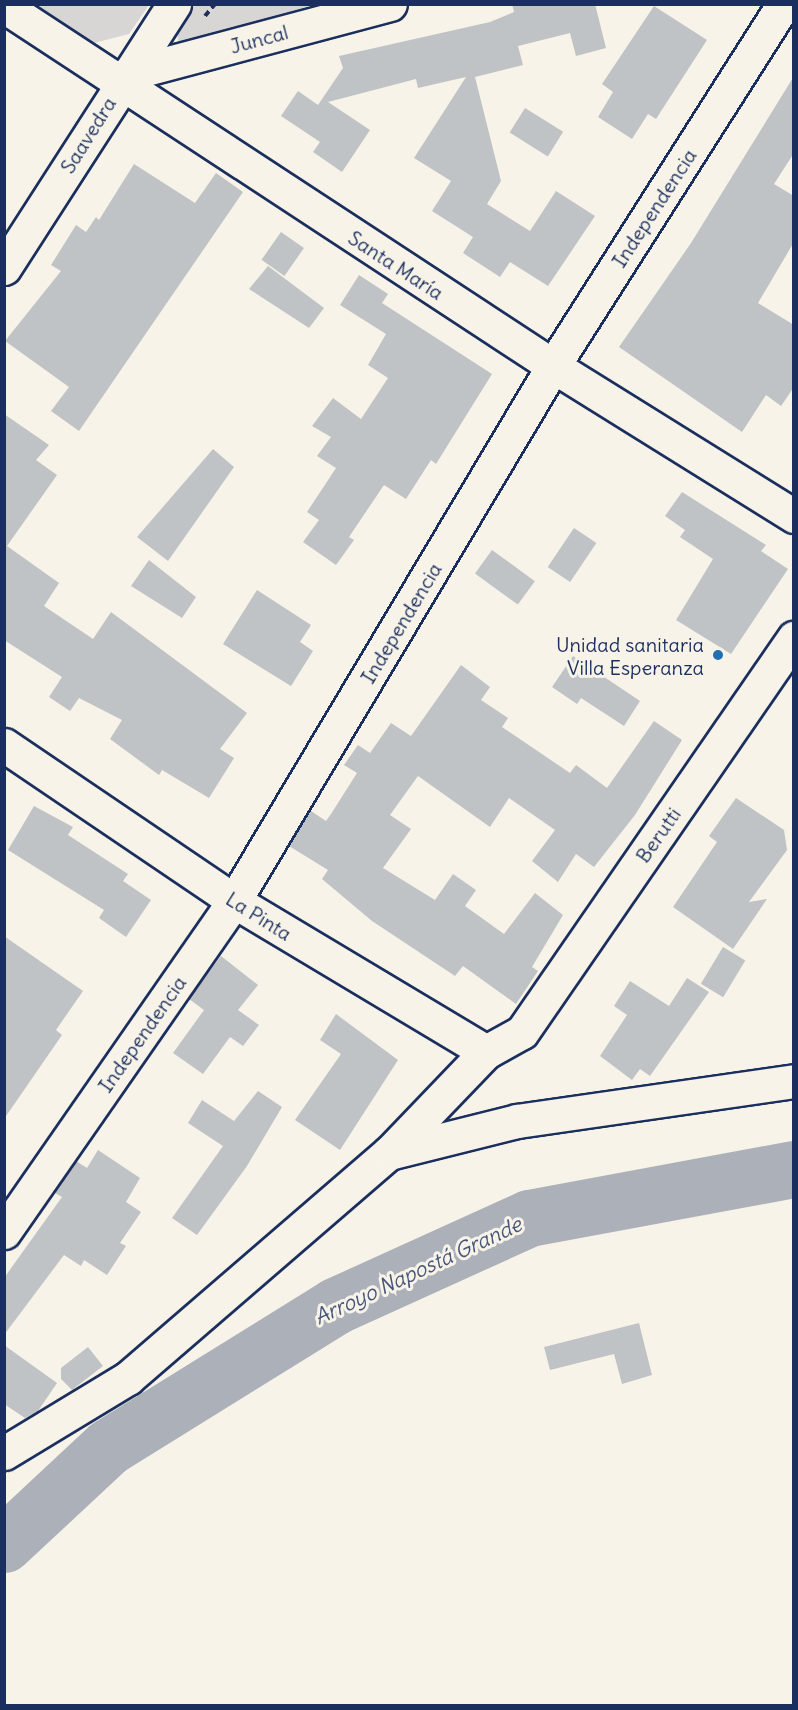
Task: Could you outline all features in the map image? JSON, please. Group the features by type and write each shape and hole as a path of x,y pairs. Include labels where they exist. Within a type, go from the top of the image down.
{"street":[{"name":"Saavedra","path":"4,268 123,79 174,4"},
{"name":"Juncal","path":"123,79 390,4"},
{"name":"Santa María","path":"4,6 123,79 554,366 794,516"},
{"name":"Independencia","path":"4,1232 234,901 554,366 777,8"},
{"name":"Berutti","path":"486,1052 522,1032 794,638"},
{"name":"La Pinta","path":"4,745 234,901 486,1052"},
{"path":"5,1452 128,1378 390,1153 486,1052"},
{"path":"390,1153 517,1121 794,1081"}],"shaded area":[{"path":"37,5 149,5 129,34 94,43"},
{"path":"193,5 313,5 192,41 178,41 177,29"}],"building":[{"path":"512,4 595,4 606,48 576,56 570,33 518,46 523,65 475,77 501,181 487,204 530,231 556,191 595,216 548,286 510,262 500,277 463,253 473,237 432,211 451,181 414,158 466,77 418,88 416,79 328,102 370,130 342,172 313,152 320,142 281,116 298,91 318,105 343,68 339,56 490,22 514,12"},
{"path":"654,6 707,40 656,119 648,114 632,139 598,117 613,92 602,84"},
{"path":"794,76 794,153 774,184 794,196 794,242 758,303 794,325 794,387 781,406 766,395 742,432 619,347 691,243"},
{"path":"525,108 563,132 548,156 510,133"},
{"path":"134,164 195,203 216,173 243,192 79,431 51,411 69,387 5,341 61,271 51,265 76,225 86,232 96,217 99,220"},
{"path":"281,232 304,248 284,276 261,260"},
{"path":"268,266 324,308 309,328 249,289"},
{"path":"359,275 388,294 382,303 492,374 436,464 431,460 406,499 384,485 349,537 354,540 336,565 303,542 319,520 307,512 336,468 317,456 331,437 312,426 333,398 361,419 388,378 368,365 386,334 340,305"},
{"path":"4,414 49,445 36,460 57,475 7,546 59,583 44,606 93,639 111,612 247,713 220,749 234,758 209,798 162,770 159,775 110,739 122,720 79,698 70,711 49,697 62,677 4,640"},
{"path":"213,449 234,467 168,561 137,537"},
{"path":"682,492 766,545 761,551 788,569 731,654 676,620 713,559 680,537 685,530 665,516"},
{"path":"574,528 596,543 570,582 548,567"},
{"path":"492,550 535,581 518,605 475,573"},
{"path":"149,560 196,597 182,618 131,586"},
{"path":"257,590 311,625 300,642 313,651 291,686 223,644"},
{"path":"573,656 640,701 624,726 581,698 577,704 552,687"},
{"path":"461,665 490,687 481,700 508,718 502,727 570,773 576,765 607,788 654,721 682,740 635,815 594,867 576,854 558,882 532,861 555,830 509,798 490,827 418,776 390,815 411,829 383,868 435,900 453,874 476,890 465,906 504,934 535,893 563,915 532,967 538,971 516,1004 463,966 455,976 372,921 322,879 328,870 289,846 311,811 326,821 331,814 357,773 344,765 358,745 370,753 391,723 411,736"},
{"path":"736,798 784,830 787,850 749,902 767,899 733,949 673,907 717,842 709,836"},
{"path":"34,806 73,827 68,835 128,874 123,881 151,900 126,937 99,918 104,910 8,850"},
{"path":"4,936 83,991 56,1030 62,1035 4,1119"},
{"path":"723,947 745,960 723,997 701,984"},
{"path":"221,956 258,985 238,1010 259,1025 243,1046 230,1037 203,1074 173,1053 204,1010 189,999"},
{"path":"687,978 709,992 650,1076 640,1069 632,1080 600,1056 627,1015 614,1006 630,981 669,1006"},
{"path":"336,1014 398,1060 340,1150 295,1120 341,1054 320,1040"},
{"path":"258,1091 282,1107 247,1166 197,1235 172,1218 223,1146 188,1123 202,1100 234,1121"},
{"path":"98,1150 140,1178 126,1202 141,1212 120,1243 126,1246 107,1275 84,1260 81,1266 64,1255 4,1335 4,1278 62,1197 55,1193 76,1161 87,1168"},
{"path":"639,1323 652,1375 622,1384 614,1354 550,1370 544,1347"},
{"path":"4,1345 57,1383 38,1411 25,1418 4,1404"},
{"path":"88,1347 103,1366 72,1390 61,1379 61,1368"}],"waterway":[{"name":"Arroyo Napostá Grande","path":"4,1544 108,1447 335,1306 529,1218 794,1169"}],"place":[{"name":"Unidad sanitaria Villa Esperanza","path":"718,655"}]}
